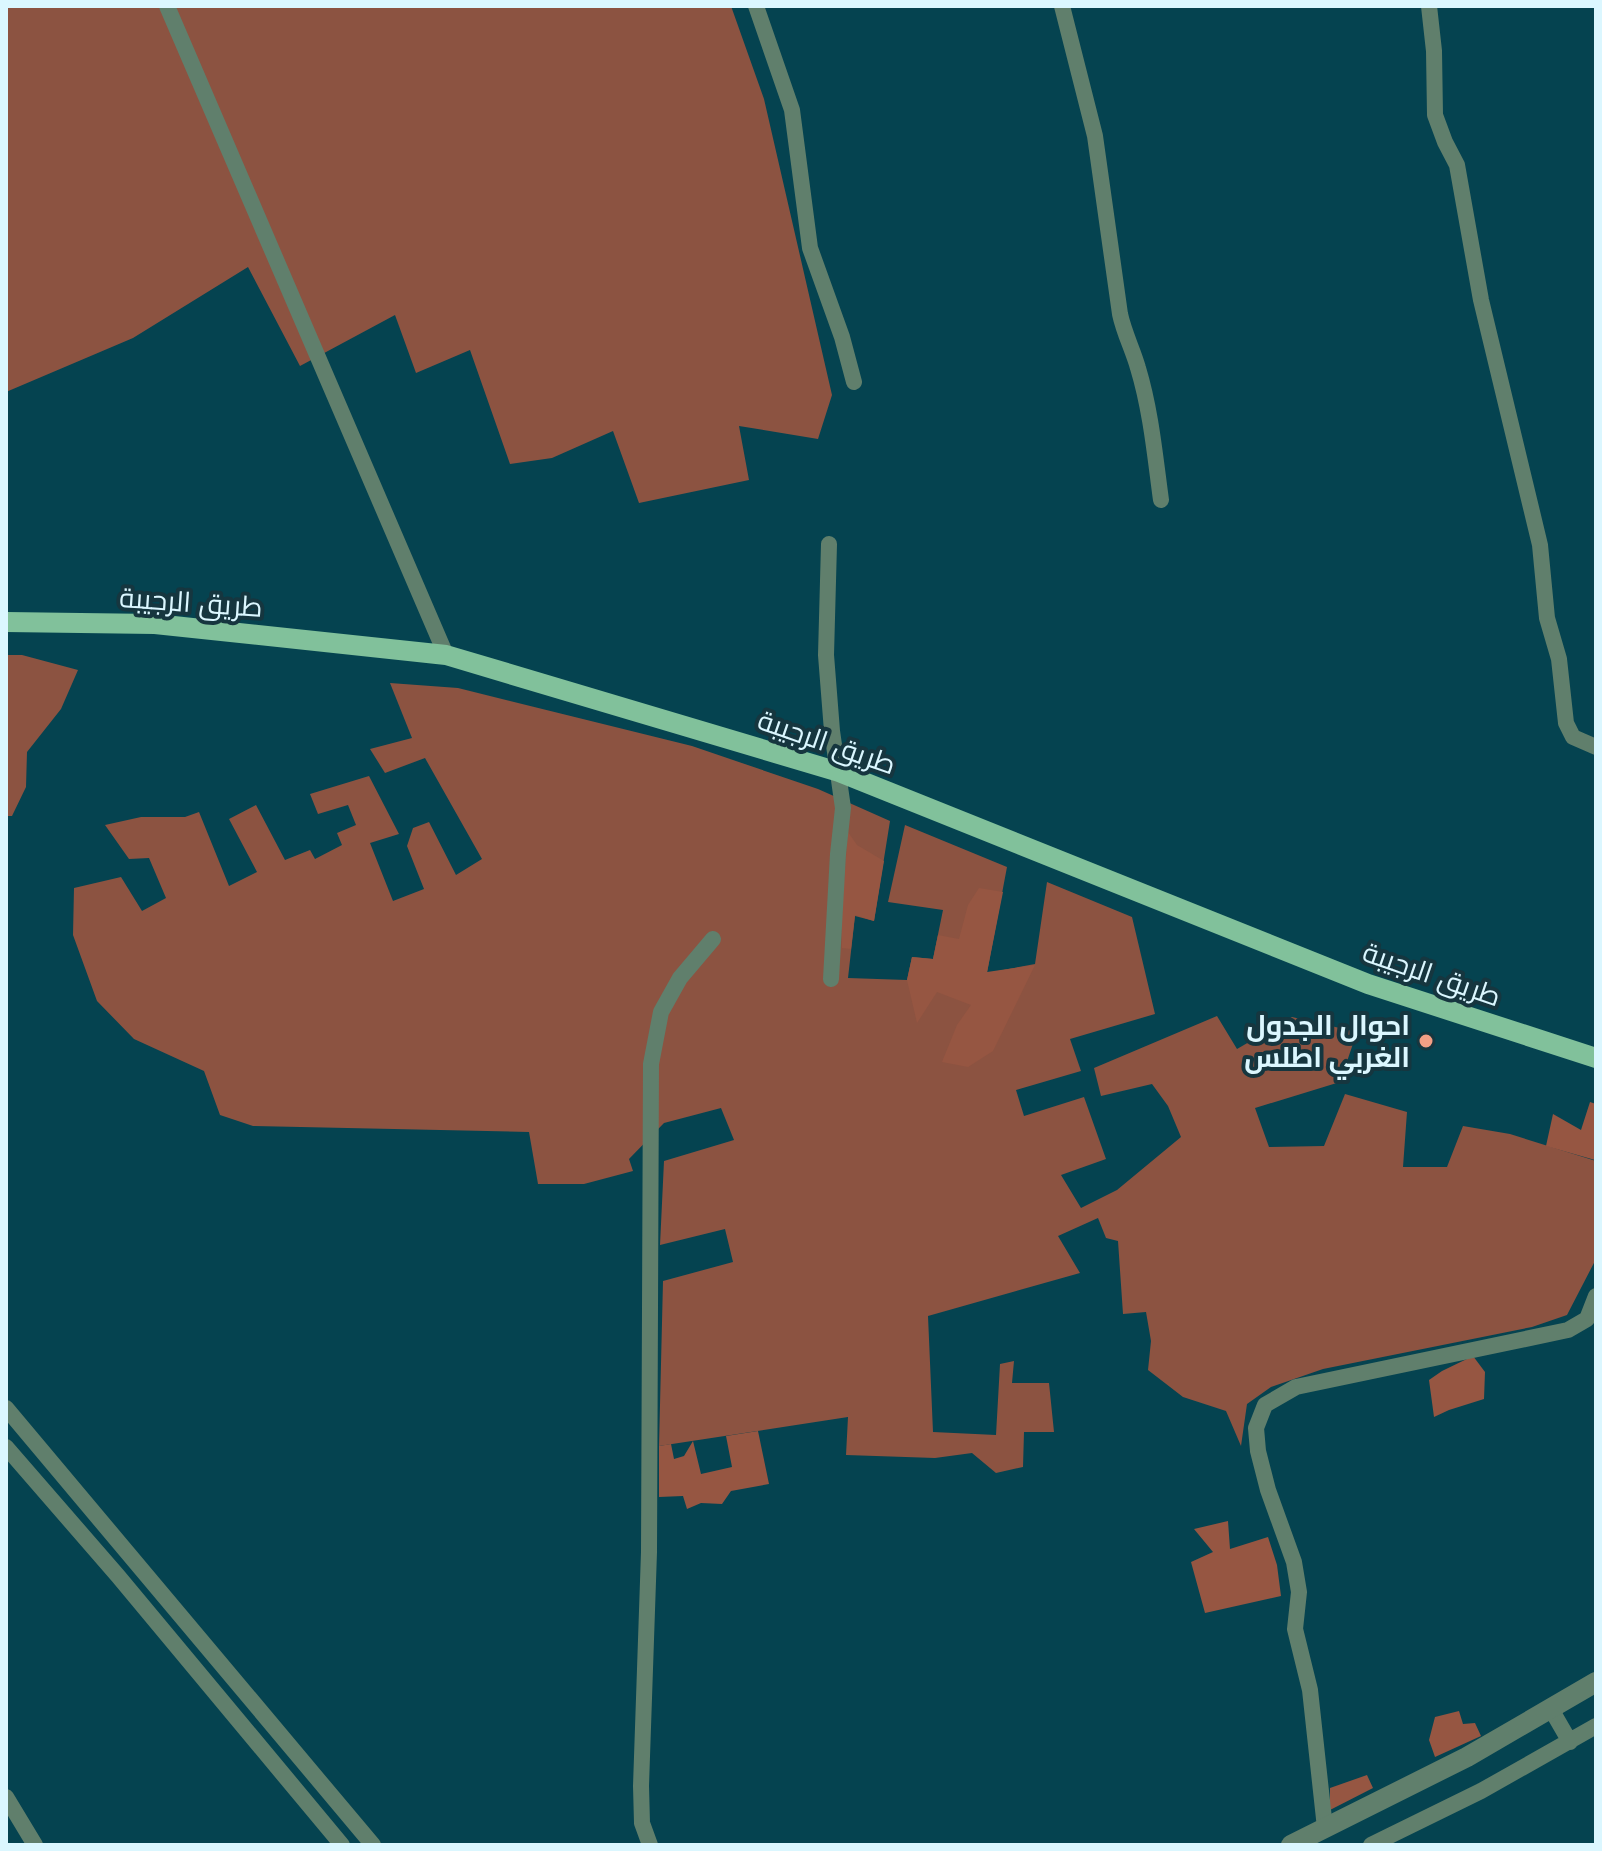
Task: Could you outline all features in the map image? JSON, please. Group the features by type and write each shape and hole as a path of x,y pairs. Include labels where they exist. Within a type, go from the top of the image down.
{"main road":[{"name":"طريق الرجيبة","path":"6,622 155,624 446,655 839,772 1368,984 1596,1058"}],"street":[{"path":"167,6 446,655"},
{"path":"756,6 792,110 810,248 842,337 854,382"},
{"path":"1062,6 1095,136 1120,314 1126,339 1138,366 1151,424 1161,500"},
{"path":"1429,6 1434,51 1435,115 1457,165 1481,300 1540,545 1547,618 1559,659 1566,723 1573,737 1596,747"},
{"path":"829,544 826,655 832,731 843,808 831,979"},
{"path":"650,1845 642,1823 641,1786 649,1552 651,1064 661,1012 680,978 713,939"},
{"path":"1325,1828 1310,1690 1295,1629 1299,1592 1294,1562 1268,1490 1258,1451 1256,1428 1265,1405 1296,1387 1568,1330 1587,1319 1596,1296"},
{"path":"6,1408 373,1845"},
{"path":"6,1447 342,1845"},
{"path":"1291,1845 1467,1757 1596,1682"},
{"path":"1551,1709 1570,1742"},
{"path":"1371,1845 1481,1791 1596,1726"},
{"path":"6,1797 35,1845"}],"shaded area":[{"path":"6,6 731,6 764,99 832,395 818,439 739,426 749,480 639,503 613,431 552,458 510,464 470,350 416,373 395,315 300,366 248,267 133,338 6,392"},
{"path":"6,655 22,655 78,670 61,709 27,752 26,787 12,816 6,816"},
{"path":"390,683 458,688 692,746 818,789 890,821 874,921 855,916 848,978 907,980 912,957 933,959 943,910 888,902 905,825 1007,867 987,973 1035,964 1047,882 1132,917 1155,1014 1070,1039 1081,1071 1016,1090 1024,1116 1084,1097 1106,1159 1061,1175 1081,1208 1117,1190 1181,1137 1168,1106 1152,1084 1101,1096 1094,1068 1217,1016 1237,1049 1292,1017 1357,1032 1340,1082 1255,1108 1269,1147 1324,1146 1345,1094 1407,1112 1403,1167 1447,1167 1463,1126 1510,1134 1596,1161 1596,1259 1567,1315 1532,1327 1323,1369 1271,1387 1247,1404 1241,1446 1226,1411 1183,1397 1148,1370 1151,1341 1146,1312 1123,1314 1118,1241 1106,1238 1098,1218 1058,1236 1080,1273 928,1316 933,1432 996,1435 1000,1364 1014,1361 1012,1383 1049,1383 1054,1432 1024,1432 1023,1467 996,1473 972,1453 935,1458 846,1455 848,1417 659,1446 663,1281 733,1262 725,1229 660,1245 664,1161 734,1140 721,1108 664,1123 629,1159 633,1171 584,1184 538,1184 529,1132 253,1126 220,1115 204,1071 134,1039 97,1001 73,935 74,888 121,877 142,911 166,898 149,858 129,859 105,825 141,817 185,817 199,812 229,886 257,872 229,819 256,805 285,860 310,850 315,859 342,845 337,833 356,825 348,805 318,814 310,794 369,776 399,834 370,843 393,901 424,889 407,846 413,828 429,822 456,875 482,859 425,758 385,773 370,749 412,738"},
{"path":"848,832 857,845 884,861 874,921 855,915 851,949 842,948"},
{"path":"979,888 1003,892 987,972 1035,965 993,1051 968,1067 942,1062 957,1025 971,1005 937,992 917,1023 907,980 912,957 933,959 938,935 959,939 968,905"},
{"path":"1590,1102 1596,1104 1595,1160 1546,1146 1553,1114 1581,1130"},
{"path":"1473,1356 1485,1372 1484,1399 1434,1417 1429,1380"},
{"path":"758,1431 769,1484 731,1491 722,1504 701,1503 687,1509 683,1496 659,1497 659,1446 671,1444 674,1459 684,1456 693,1441 701,1474 732,1467 726,1436"},
{"path":"1228,1521 1230,1549 1268,1537 1277,1565 1281,1596 1205,1613 1191,1562 1213,1552 1194,1529"},
{"path":"1459,1711 1463,1724 1475,1723 1481,1736 1435,1757 1429,1740 1435,1717"},
{"path":"1367,1775 1373,1788 1330,1810 1330,1788"}],"place":[{"name":"احوال الجدول الغربي اطلس","path":"1426,1041"}]}
